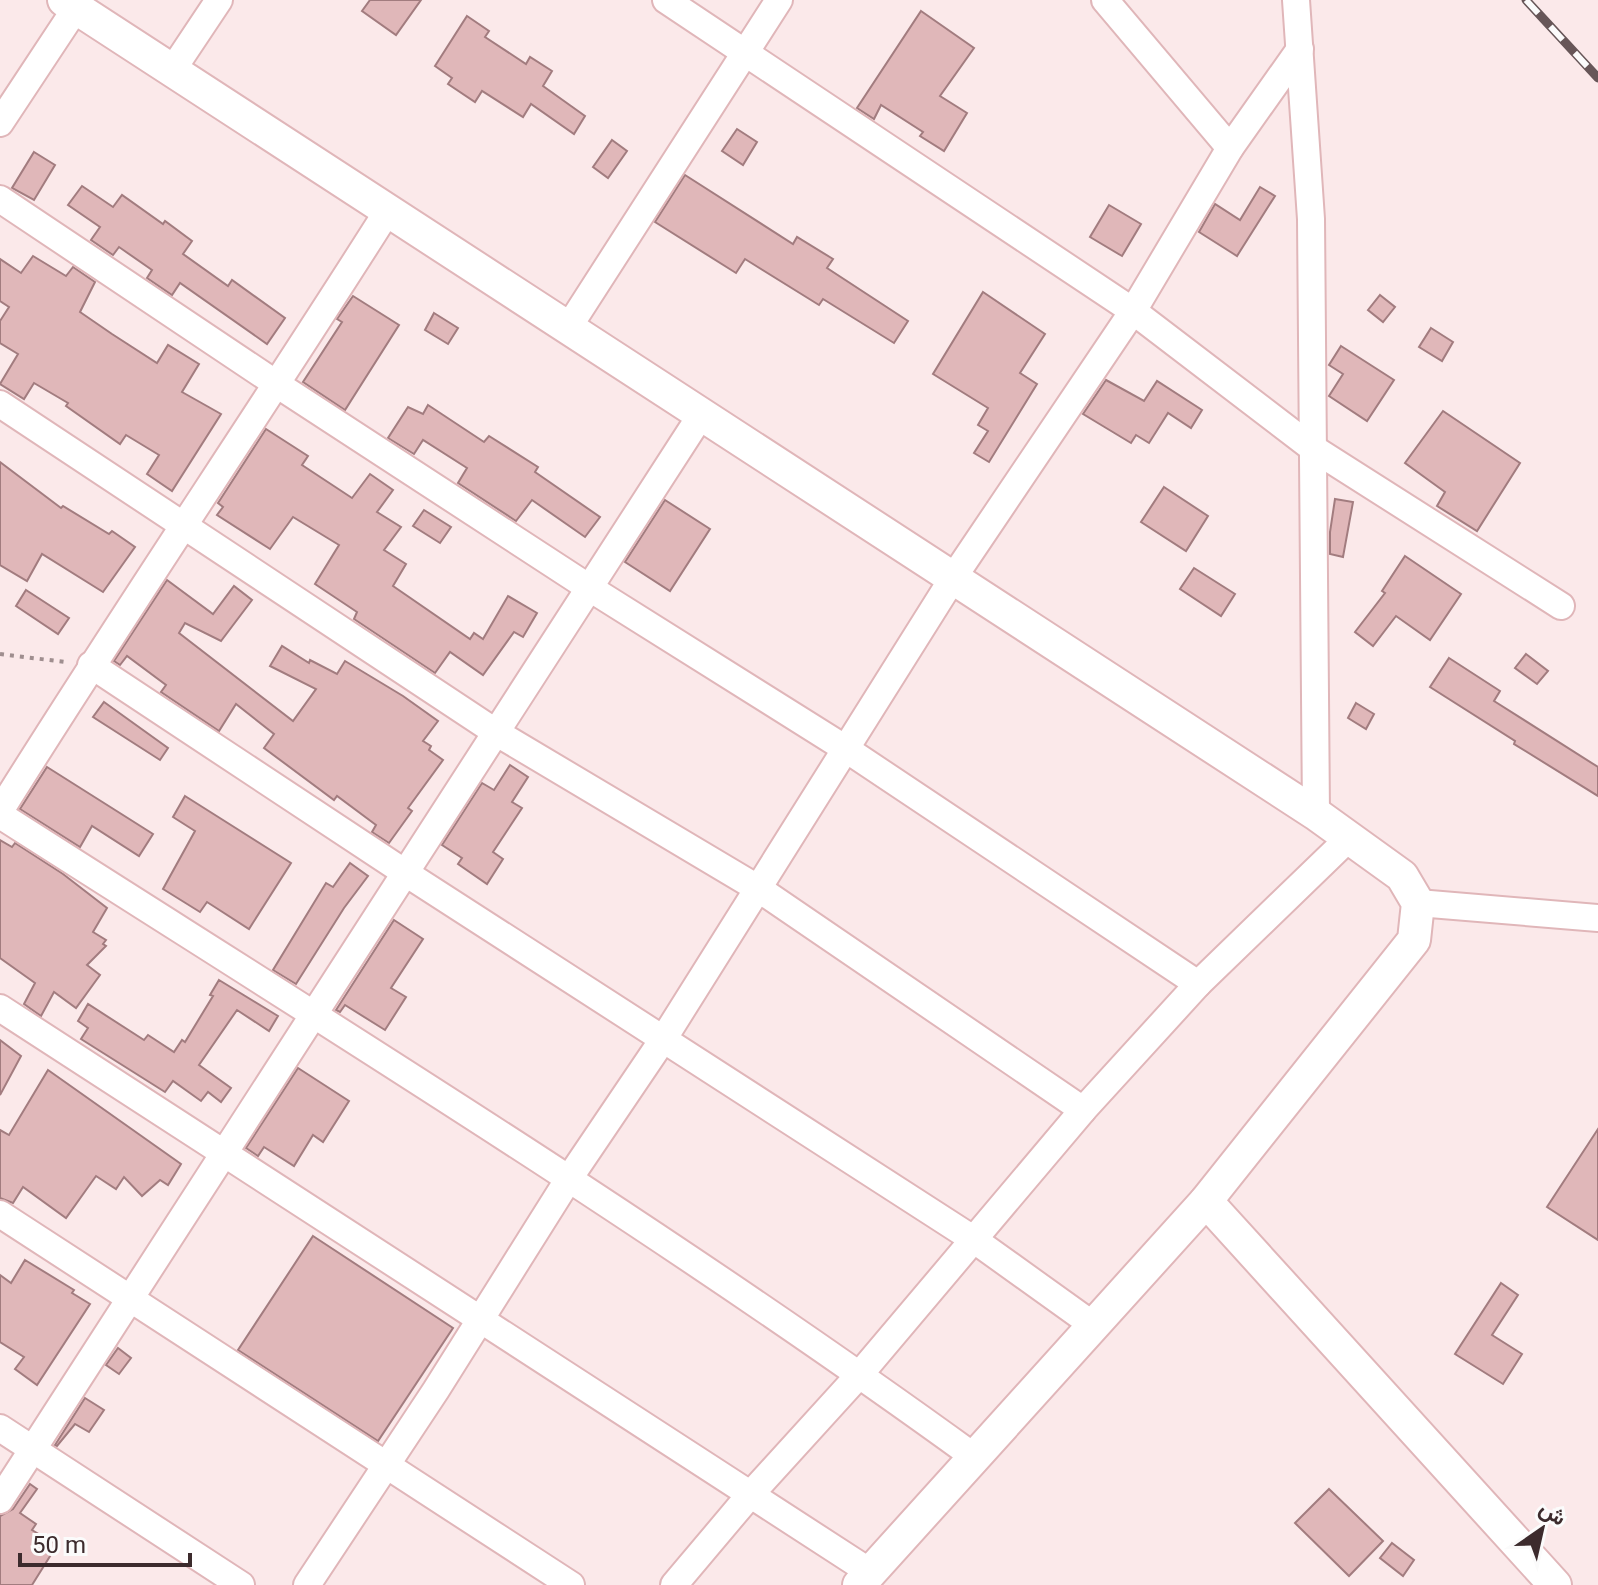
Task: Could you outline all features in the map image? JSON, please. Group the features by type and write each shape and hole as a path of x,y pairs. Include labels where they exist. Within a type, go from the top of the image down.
{"street":[{"path":"173,69 219,0"},
{"path":"666,0 1133,311 1311,447 1561,606"},
{"path":"568,328 779,0"},
{"path":"1105,0 1230,148"},
{"path":"1296,0 1311,219 1316,814"},
{"path":"0,123 70,4 1316,814 1402,876 1418,903 1414,940 1206,1201 864,1579 749,1496 0,1008"},
{"path":"307,1585 568,1180 664,1038 953,578 1133,311 1230,148 1300,49"},
{"path":"0,199 588,587 846,749 1198,984"},
{"path":"387,212 278,385 91,665 0,813 568,1180 860,1374 973,1456"},
{"path":"0,404 497,733 759,889 1083,1110"},
{"path":"0,1500 701,415"},
{"path":"91,665 404,872 973,1239 1093,1325"},
{"path":"674,1585 749,1496 860,1374 1083,1110 1198,984 1349,838"},
{"path":"1418,903 1598,918"},
{"path":"1206,1201 1555,1585"},
{"path":"0,1214 571,1585"},
{"path":"0,1428 241,1585"}],"path":[{"path":"0,654 91,665"}],"building":[{"path":"370,0 421,0 396,35 362,11"},
{"path":"921,11 974,48 940,96 967,113 944,151 920,136 923,132 881,105 874,119 857,108"},
{"path":"467,16 489,31 485,37 526,64 530,57 552,71 543,86 585,116 574,134 531,104 523,117 482,91 475,102 448,84 452,78 435,66"},
{"path":"737,129 757,142 743,165 722,151"},
{"path":"612,140 627,151 608,178 593,167"},
{"path":"34,152 55,165 34,200 12,188"},
{"path":"685,175 793,244 797,237 833,259 827,268 908,321 894,343 823,299 819,305 745,259 736,273 655,222"},
{"path":"82,186 113,207 122,195 163,224 165,221 192,241 183,254 228,286 232,280 285,318 267,344 180,283 172,295 147,278 152,270 119,247 113,255 91,240 100,227 68,205"},
{"path":"1260,187 1275,196 1237,256 1199,232 1215,204 1240,220"},
{"path":"1109,205 1141,224 1122,256 1090,237"},
{"path":"33,256 66,276 73,267 95,282 80,312 112,334 157,363 168,345 199,364 182,392 221,414 172,491 147,474 159,455 126,435 120,444 66,406 68,403 34,383 24,399 0,384 18,354 0,343 0,321 9,307 0,301 0,259 21,273"},
{"path":"983,292 1045,334 1020,373 1037,384 989,462 974,453 988,431 978,425 988,408 933,374"},
{"path":"1380,295 1395,307 1383,322 1368,310"},
{"path":"353,296 399,325 345,410 303,382 342,322 337,319"},
{"path":"434,313 458,328 448,344 425,330"},
{"path":"1431,328 1453,342 1442,361 1419,347"},
{"path":"1341,346 1394,380 1367,421 1329,396 1343,374 1329,365"},
{"path":"1106,380 1144,401 1157,381 1202,410 1191,428 1168,413 1149,443 1136,435 1131,443 1083,414"},
{"path":"428,405 484,442 489,436 538,467 535,472 600,517 585,537 532,500 516,521 458,483 467,468 423,440 414,454 388,438 408,407 423,414"},
{"path":"1443,411 1520,463 1477,531 1437,506 1445,492 1405,463"},
{"path":"266,429 308,456 302,465 352,498 370,474 393,490 377,512 401,527 384,550 406,564 393,586 470,639 474,633 483,639 508,596 537,613 523,637 514,632 483,675 450,652 435,673 354,619 357,612 315,584 339,545 293,517 270,549 217,515 223,507 218,503"},
{"path":"0,462 61,508 63,506 109,534 112,531 135,547 103,592 42,554 27,581 0,565"},
{"path":"1164,487 1208,516 1186,551 1141,522"},
{"path":"1335,499 1353,502 1343,557 1330,554"},
{"path":"665,500 710,529 670,591 625,562"},
{"path":"424,510 451,527 440,543 413,526"},
{"path":"1405,556 1461,594 1430,640 1396,616 1373,646 1355,632 1385,593 1382,591"},
{"path":"1194,568 1235,594 1221,616 1180,589"},
{"path":"167,580 213,614 234,586 252,600 221,641 185,623 179,633 293,721 316,689 270,666 282,646 309,663 310,660 337,674 345,661 438,721 423,741 443,760 408,808 412,811 389,843 372,832 376,825 337,796 334,800 264,748 274,734 236,704 219,731 161,692 166,685 127,656 120,665 114,661"},
{"path":"26,590 69,618 58,634 16,606"},
{"path":"1526,654 1548,671 1537,684 1515,668"},
{"path":"1449,658 1500,691 1494,701 1598,767 1598,796 1430,687"},
{"path":"104,702 168,748 160,760 93,717"},
{"path":"1356,703 1374,714 1366,729 1348,718"},
{"path":"510,765 528,777 512,802 522,808 493,852 503,859 487,884 458,864 462,858 442,845 482,783 494,790"},
{"path":"47,767 153,834 139,856 92,826 80,847 20,809"},
{"path":"185,796 291,863 249,929 207,902 200,912 163,889 195,831 173,817"},
{"path":"0,840 12,847 15,843 107,908 93,932 106,940 103,944 106,946 87,965 100,975 76,1008 54,992 41,1016 24,1004 35,983 0,958"},
{"path":"350,863 368,876 296,984 273,970 326,883 333,887"},
{"path":"394,920 423,939 391,988 406,997 385,1030 345,1005 340,1012 336,1010"},
{"path":"219,980 278,1016 269,1031 237,1010 199,1065 231,1088 221,1102 208,1092 201,1101 173,1081 165,1092 81,1039 88,1028 78,1021 88,1004 144,1040 148,1035 174,1052 182,1040 185,1042 213,996 210,995"},
{"path":"0,1040 21,1056 0,1095"},
{"path":"298,1068 349,1101 323,1142 313,1135 294,1166 264,1147 258,1156 246,1148"},
{"path":"48,1070 181,1164 168,1185 160,1180 142,1196 124,1177 116,1189 96,1176 66,1218 23,1187 13,1203 0,1198 0,1130 9,1135"},
{"path":"1598,1129 1598,1240 1547,1207"},
{"path":"313,1236 453,1328 378,1441 238,1350"},
{"path":"25,1260 74,1290 72,1293 90,1304 37,1385 15,1369 24,1357 0,1342 0,1275 11,1283"},
{"path":"1501,1283 1518,1295 1492,1335 1522,1354 1503,1384 1455,1354"},
{"path":"118,1348 131,1358 119,1374 106,1365"},
{"path":"85,1398 104,1410 89,1432 75,1424 55,1445"},
{"path":"30,1484 37,1489 20,1513 36,1524 32,1530 57,1545 32,1585 0,1585 0,1516 13,1509"},
{"path":"1329,1489 1383,1541 1349,1576 1295,1523"},
{"path":"1392,1543 1414,1560 1403,1576 1380,1558"}],"railway":[{"path":"1526,0 1598,78"}]}
